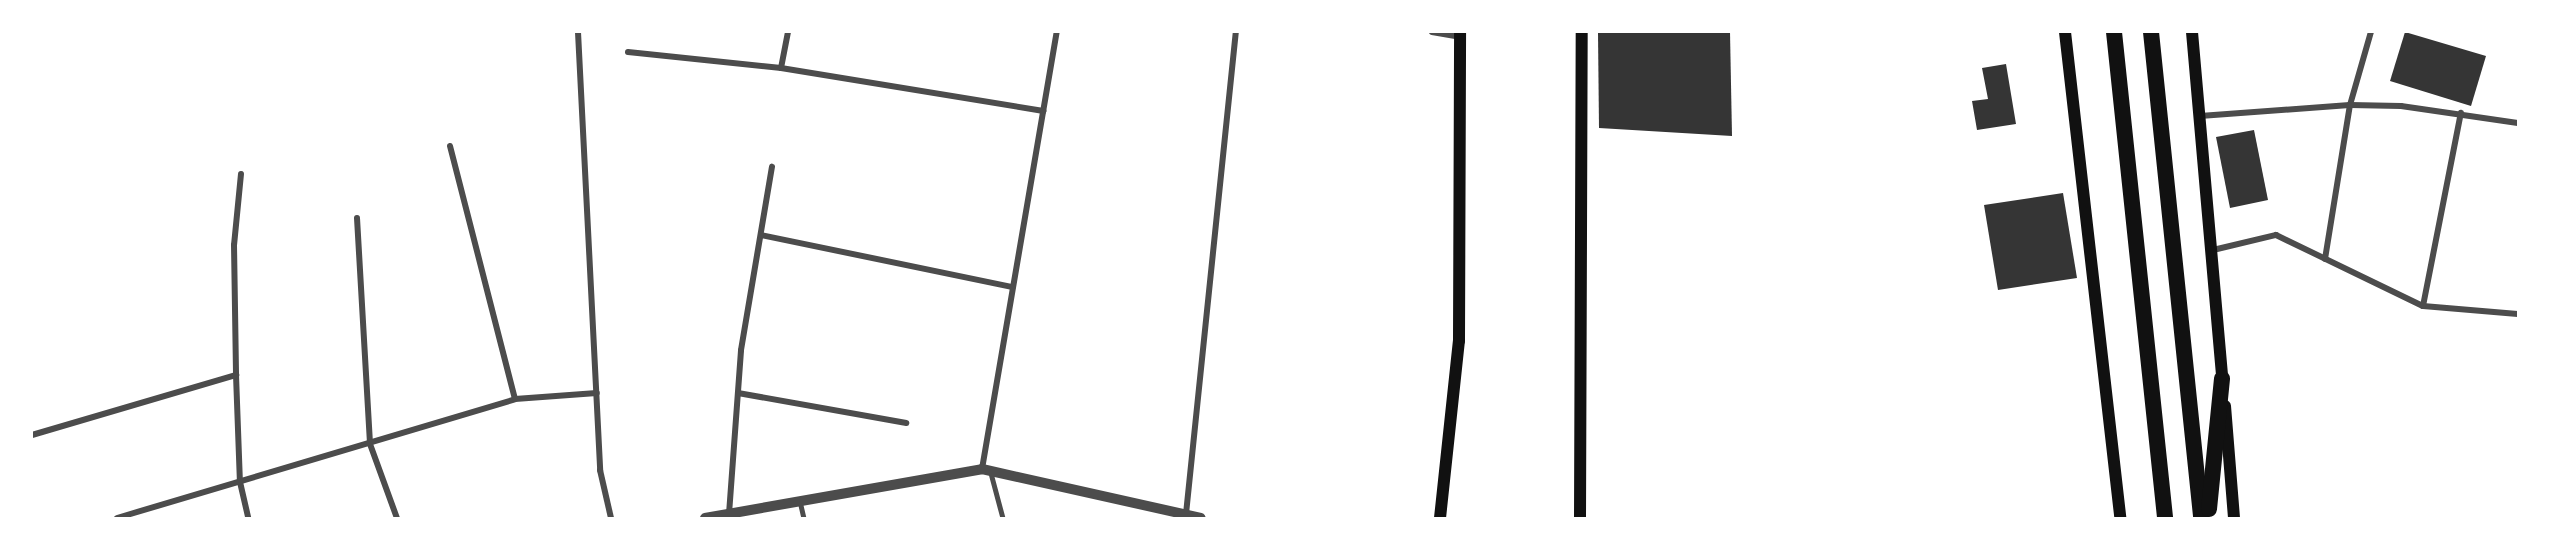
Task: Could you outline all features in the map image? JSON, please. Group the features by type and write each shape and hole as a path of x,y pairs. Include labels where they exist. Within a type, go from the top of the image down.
{"highway":[{"path":"2114,32 2165,519"},
{"path":"2151,32 2201,519"},
{"path":"2208,519 2222,379"}],"main road":[{"path":"1580,519 1582,32"},
{"path":"2065,32 2120,519"},
{"path":"2192,32 2213,250 2234,519"},
{"path":"1440,519 1459,341 1460,34"}],"street":[{"path":"578,32 600,470 610,519"},
{"path":"780,68 788,32"},
{"path":"986,469 1013,287 1057,32"},
{"path":"1186,514 1236,32"},
{"path":"1432,32 1460,34"},
{"path":"2325,259 2349,105 2372,32"},
{"path":"628,52 780,68 1043,111"},
{"path":"2200,116 2349,105 2461,113 2518,123"},
{"path":"2422,306 2461,113"},
{"path":"450,146 515,399"},
{"path":"729,514 738,393 772,167"},
{"path":"241,174 234,245 236,375 240,482 248,519"},
{"path":"357,218 370,444 397,519"},
{"path":"761,235 1013,287"},
{"path":"2213,250 2276,235 2422,306 2518,314"},
{"path":"32,435 236,375"},
{"path":"117,519 515,399 597,393"},
{"path":"738,393 906,423"},
{"path":"705,519 986,469 1201,519"}],"lane":[{"path":"986,469 1003,519"},
{"path":"800,501 804,519"}],"building":[{"path":"1598,32 1730,32 1732,136 1599,128"},
{"path":"2405,32 2486,56 2471,106 2390,81"},
{"path":"2006,64 2016,124 1977,130 1972,101 1988,99 1982,68"},
{"path":"2254,130 2268,200 2230,208 2216,137"},
{"path":"2063,193 2077,278 1998,290 1984,205"}]}
